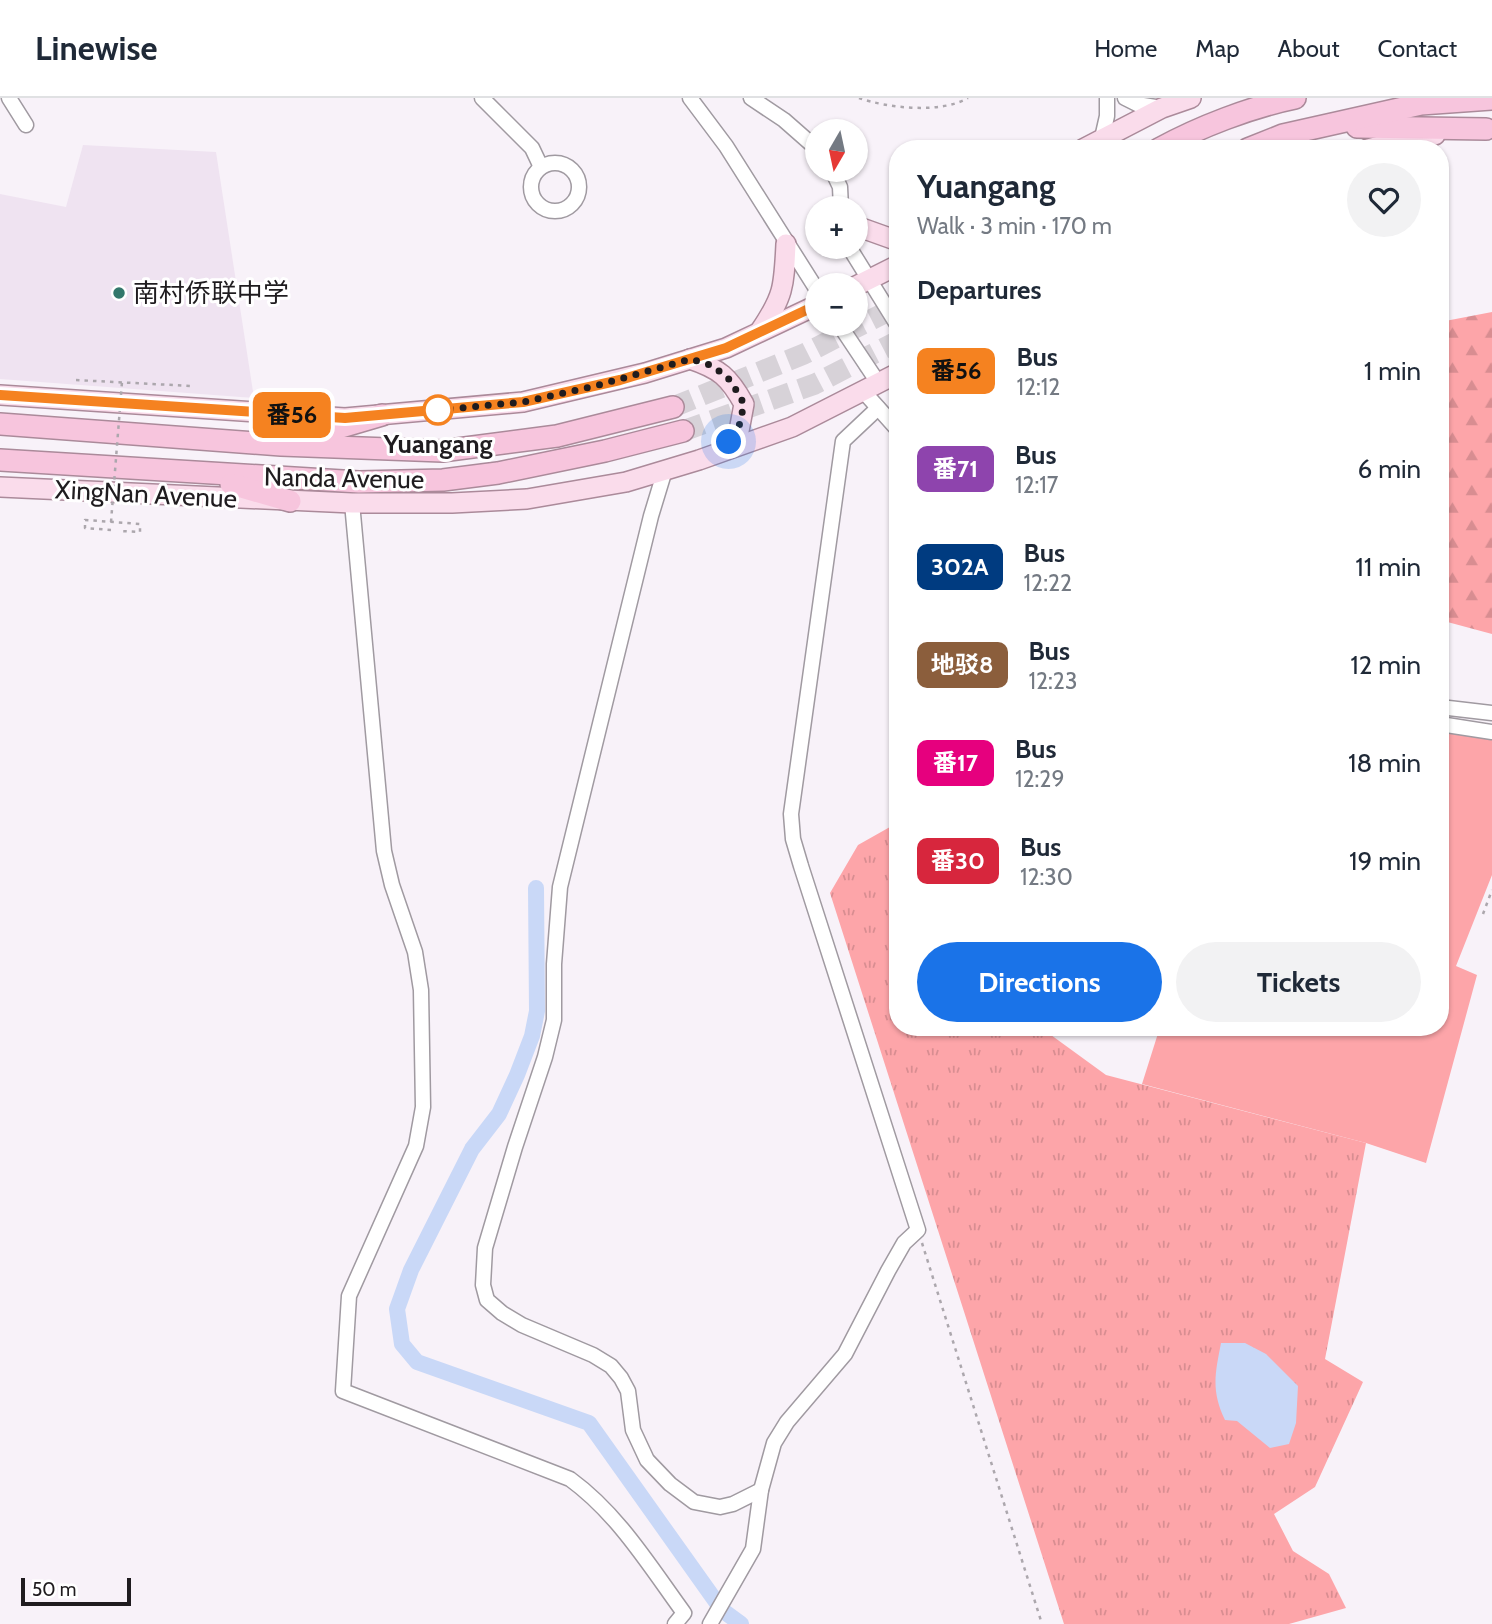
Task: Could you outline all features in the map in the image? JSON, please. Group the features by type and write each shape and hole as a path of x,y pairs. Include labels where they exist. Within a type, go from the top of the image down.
{"highway":[{"path":"1175,140 1272,103 1295,98"},
{"path":"1270,140 1421,104 1492,99"},
{"path":"1324,126 1489,129"},
{"name":"Nanda Avenue","path":"0,425 281,445 442,451 557,436 673,407"},
{"path":"281,445 382,415"},
{"name":"Nanda Avenue","path":"0,460 359,482 443,480 499,473 605,451 683,431"},
{"path":"189,472 290,500"}],"main road":[{"path":"1099,140 1162,108 1191,98"},
{"path":"1403,140 1489,129"},
{"path":"868,230 889,238"},
{"path":"760,332 778,305 785,281 786,244"},
{"path":"868,280 889,270"},
{"path":"0,395 345,418 523,402 595,386 726,348 805,311"},
{"path":"691,359 713,366 731,381 744,404 738,431 719,453"},
{"name":"XingNan Avenue","path":"0,488 352,503 452,503 527,499 626,482 719,453 792,427 889,378"}],"street":[{"path":"9,98 26,125"},
{"path":"482,98 532,148 541,167"},
{"path":"690,98 726,146 806,273"},
{"path":"751,98 784,120 805,138"},
{"path":"1102,138 1107,116 1107,98"},
{"path":"1125,98 1137,104 1162,108"},
{"path":"868,290 889,315"},
{"path":"845,336 878,408 889,420"},
{"path":"710,1624 753,1549 761,1490 774,1443 787,1422 845,1354 904,1243 918,1230 801,866 793,839 791,814 843,441 878,408"},
{"path":"665,470 651,516 560,887 554,964 554,1020 545,1057 485,1248 482,1285 487,1300 522,1325 593,1355 611,1366 628,1391 633,1430 647,1460 670,1485 694,1502 720,1507 733,1504 761,1490"},
{"path":"352,503 384,851 392,885 415,952 421,990 423,1107 416,1146 349,1296 343,1391 570,1479 610,1512 684,1613 675,1624"},
{"path":"1449,708 1492,713"},
{"path":"1449,725 1492,732"}],"path":[{"path":"859,98 875,104 911,108 957,105 968,98"},
{"path":"875,104 877,98"},
{"path":"76,380 191,386"},
{"path":"111,522 122,382"},
{"path":"111,530 85,528 85,520 140,524 140,532 120,531"},
{"path":"1483,915 1492,890"},
{"path":"918,1230 1042,1624"}],"shaded area":[{"name":"南村侨联中学","path":"83,145 216,152 254,398 0,379 0,194 66,207"}],"green space":[{"path":"1492,312 1492,634 1449,622 1449,320"},
{"path":"1449,731 1492,738 1492,875 1456,966 1477,975 1426,1163 1366,1143 1142,1084 1157,1036 1449,1036"},
{"path":"889,828 889,1036 1052,1036 1106,1075 1366,1143 1325,1359 1363,1382 1315,1487 1274,1514 1293,1551 1329,1574 1346,1608 1289,1624 1064,1624 830,893 858,845"}],"water":[{"path":"1221,1343 1245,1343 1266,1354 1298,1386 1296,1423 1289,1444 1270,1448 1237,1421 1225,1420 1216,1391"}],"waterway":[{"path":"536,888 537,1011 532,1036 499,1114 472,1149 411,1270 397,1309 402,1344 417,1362 589,1423 722,1610 741,1624"}],"tunnel":[{"path":"673,407 804,354 889,311"},
{"path":"683,431 815,384 889,346"}],"bus line":[{"name":"番56","path":"0,395 345,418 523,402 620,380 726,348 805,311"}],"place":[{"name":"南村侨联中学","path":"119,293"},
{"name":"Yuangang","path":"438,410"}],"route":[{"path":"438,410 523,402 595,386 691,359 713,366 731,381 744,404 738,431 729,442"}]}
